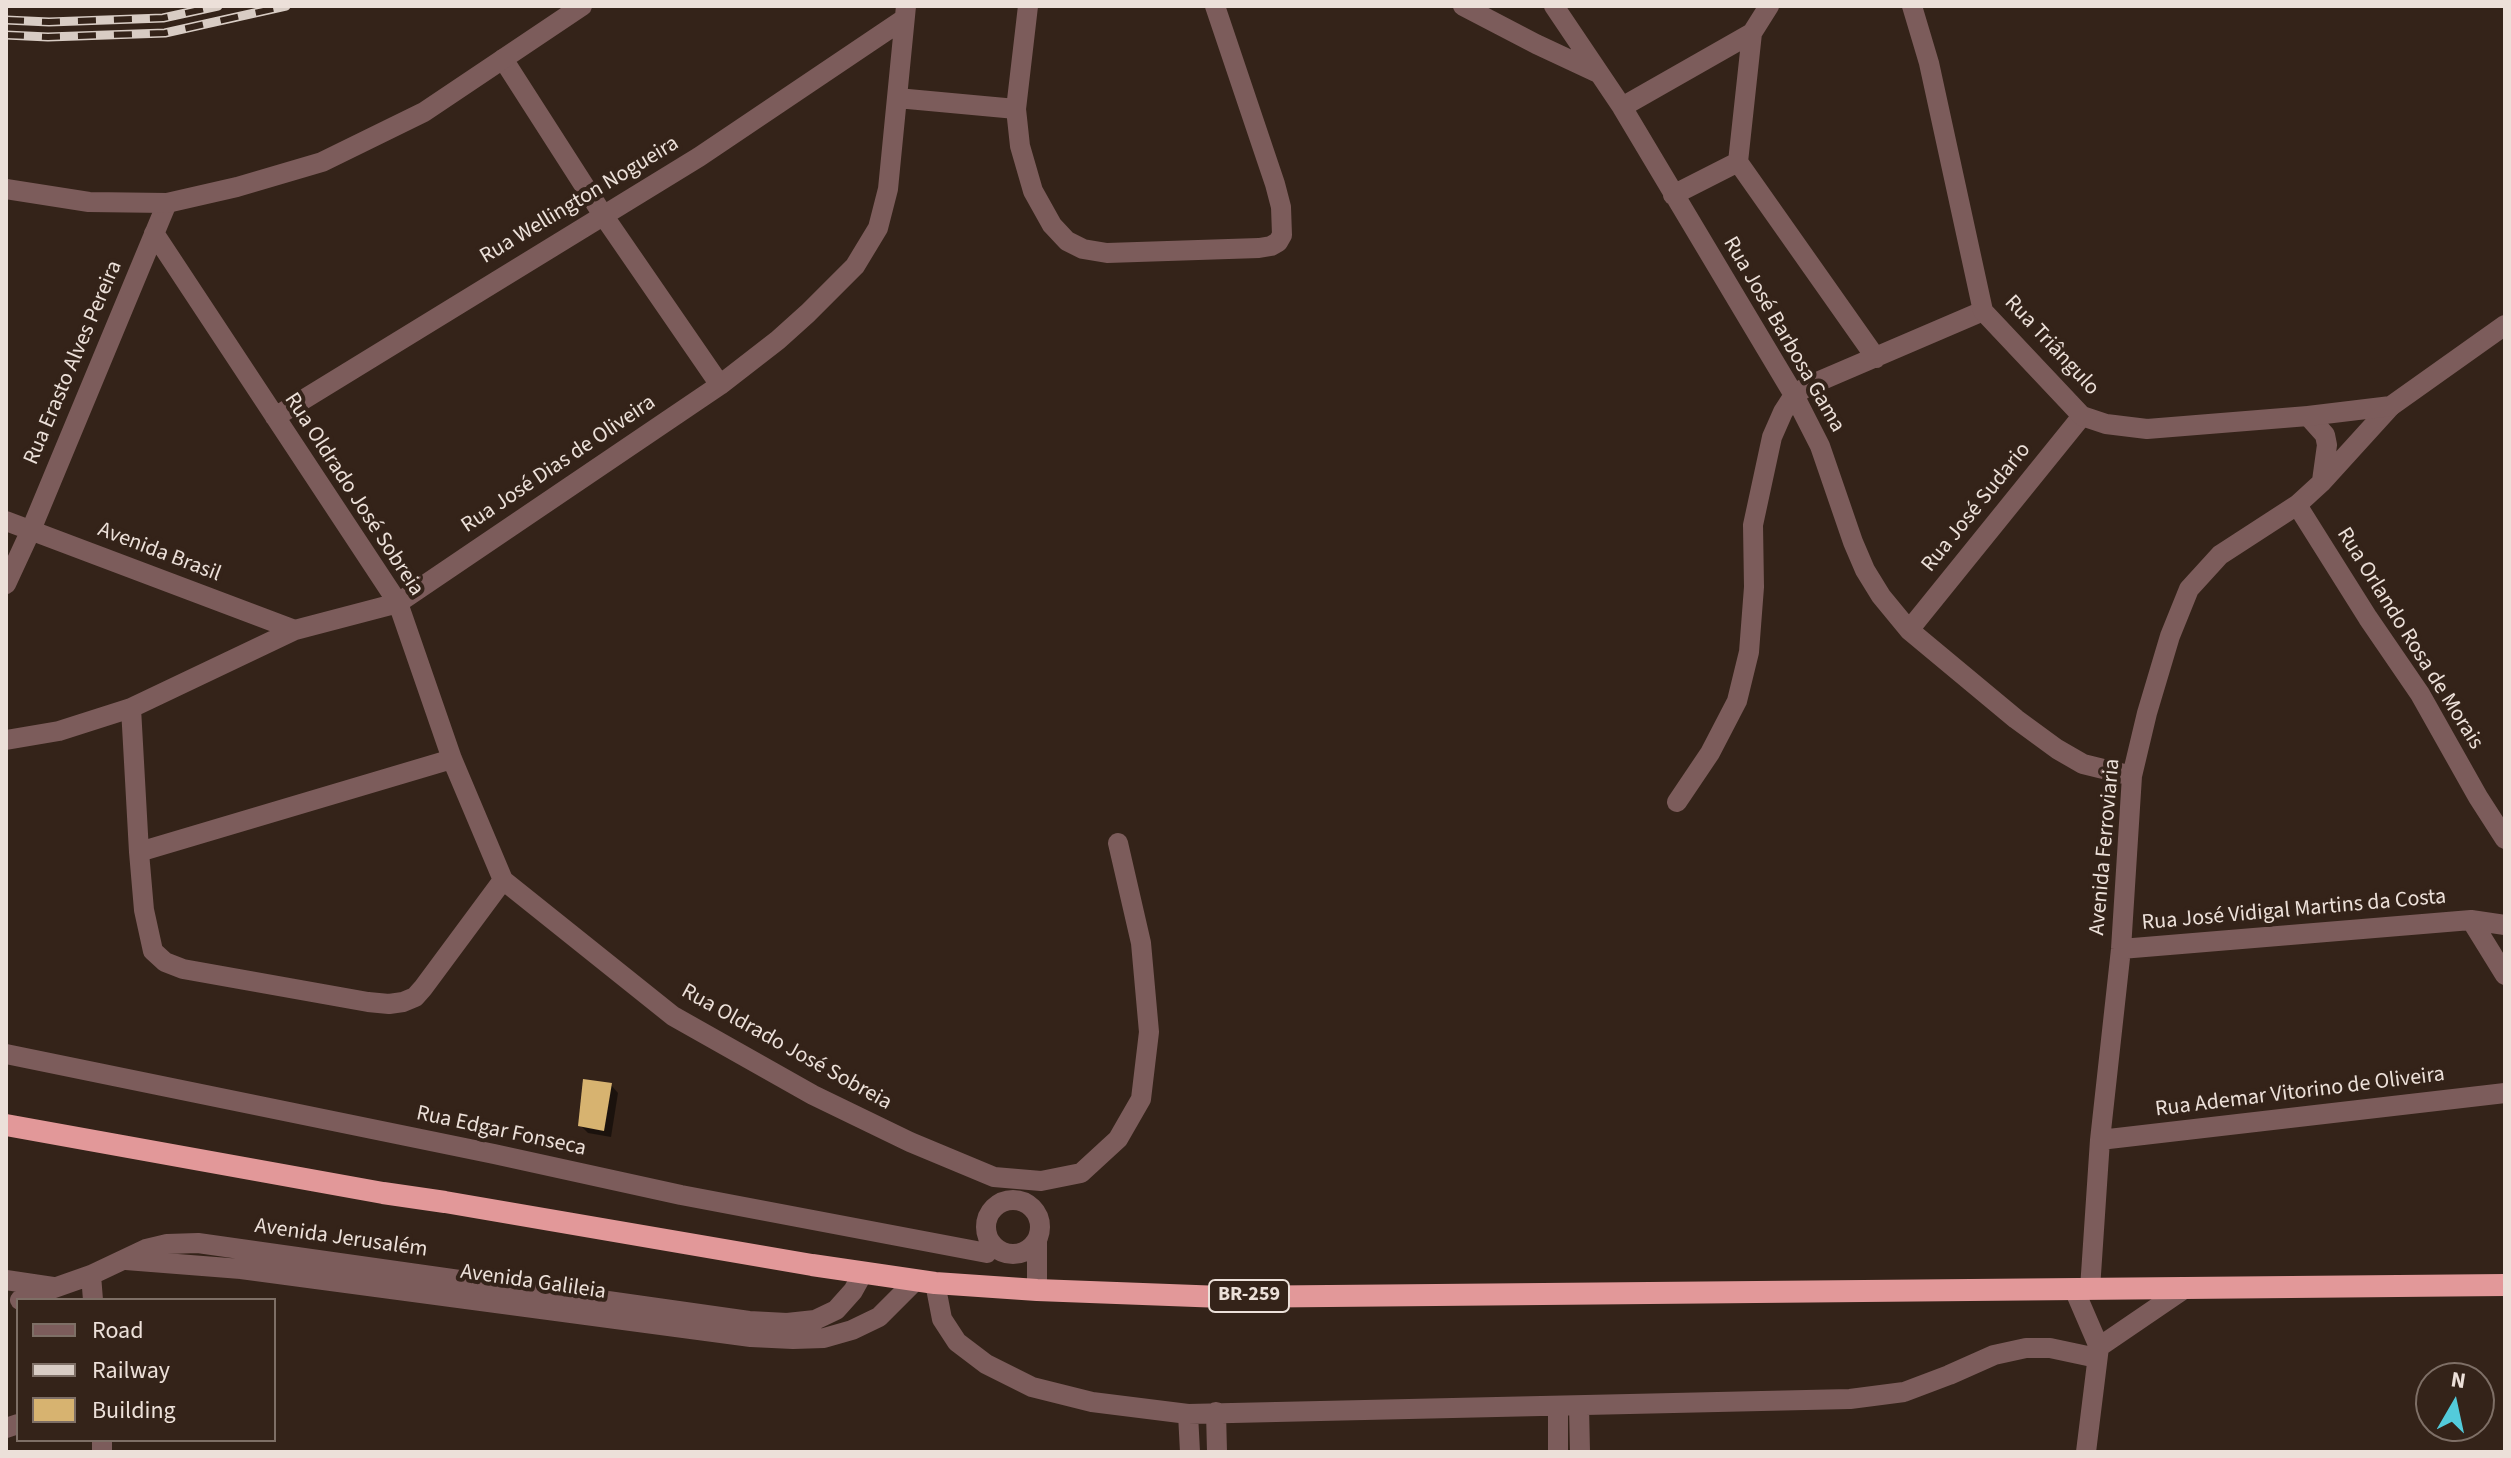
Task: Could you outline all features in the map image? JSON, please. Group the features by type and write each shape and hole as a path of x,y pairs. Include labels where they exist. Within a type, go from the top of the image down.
{"highway":[{"name":"BR-259","path":"6,1125 383,1193 863,1273 1037,1290 1238,1297 2505,1285"}],"street":[{"path":"6,189 89,202 167,203 237,187 322,162 424,112 582,6"},
{"path":"1028,6 1016,109 1020,146 1033,191 1052,225 1067,241 1083,249 1107,253 1259,248 1271,246 1282,235 1281,207 1215,6"},
{"path":"1463,6 1598,73"},
{"name":"Rua José Barbosa Gama","path":"1554,6 1622,107 1794,395 1820,446 1865,570 1881,596 1909,630 2057,749 2083,764 2132,776"},
{"path":"1769,6 1752,33 1738,162 1876,358"},
{"name":"Rua Triângulo","path":"1912,6 1929,63 1983,311 2082,416 2106,424 2147,429 2391,406"},
{"name":"Rua José Dias de Oliveira","path":"6,740 59,731 131,708 295,630 398,603 720,385 798,322 855,266 878,228 888,189 905,12"},
{"name":"Rua Wellington Nogueira","path":"275,417 699,157 905,12"},
{"path":"1622,107 1752,33"},
{"path":"503,59 603,215 720,385"},
{"path":"897,98 1016,109"},
{"path":"1673,195 1738,162"},
{"name":"Rua Erasto Alves Pereira","path":"6,584 167,203"},
{"name":"Rua Oldrado José Sobreia","path":"154,233 398,603 452,759 503,880 673,1016 813,1095 910,1142 994,1177 1041,1181 1081,1173 1118,1139 1141,1099 1149,1032 1141,943 1118,843"},
{"path":"1677,802 1710,753 1737,701 1749,652 1754,587 1753,525 1772,437 1783,412 1794,395 1808,386 1983,311"},
{"name":"Avenida Ferroviaria","path":"2082,1289 2121,949 2132,776 2170,636 2189,589 2220,555 2297,505 2391,406 2505,325"},
{"name":"Rua José Sudario","path":"1909,630 2082,416"},
{"path":"2308,416 2325,435 2327,445 2321,483"},
{"name":"Rua Orlando Rosa de Morais","path":"2297,505 2420,694 2478,797 2504,833"},
{"name":"Avenida Brasil","path":"6,521 295,630"},
{"path":"131,708 147,933 153,951 165,962 183,969 389,1004 403,1002 415,997 503,880"},
{"path":"139,852 452,759"},
{"path":"2471,920 2505,975"},
{"name":"Rua José Vidigal Martins da Costa","path":"2121,949 2471,920 2505,925"},
{"name":"Rua Edgar Fonseca","path":"6,1054 681,1195 987,1246"},
{"name":"Rua Ademar Vitorino de Oliveira","path":"2100,1140 2505,1093"},
{"path":"991,1211 994,1177"},
{"path":"987,1246 1016,1255 1032,1248 1040,1233 1041,1181"},
{"path":"986,1285 987,1219 991,1211 998,1204 1016,1200 1033,1208 1038,1216"},
{"path":"1037,1241 1037,1290"},
{"name":"Avenida Jerusalém","path":"25,1298 91,1275 146,1249 167,1244 198,1243 749,1321 787,1323 815,1320 836,1310 853,1291 863,1273"},
{"name":"Avenida Galileia","path":"126,1260 241,1269 751,1337 793,1339 824,1338 852,1330 879,1317 926,1281"},
{"path":"91,1275 93,1298"},
{"path":"6,1280 57,1287"},
{"path":"926,1281 942,1319 957,1342 986,1364 1032,1387 1047,1391 1092,1402 1188,1414 1850,1399 1904,1392 1994,1355 2026,1348 2098,1353 2187,1287"},
{"path":"2082,1289 2098,1353 2086,1452"},
{"path":"1579,1406 1580,1452"},
{"path":"1558,1407 1558,1452"},
{"path":"1216,1412 1217,1452"},
{"path":"1188,1414 1190,1452"}],"building":[{"path":"583,1079 612,1083 604,1131 578,1126"}],"railway":[{"path":"6,20 49,22 163,18 218,6"},
{"path":"6,35 48,37 165,33 286,6"}]}
